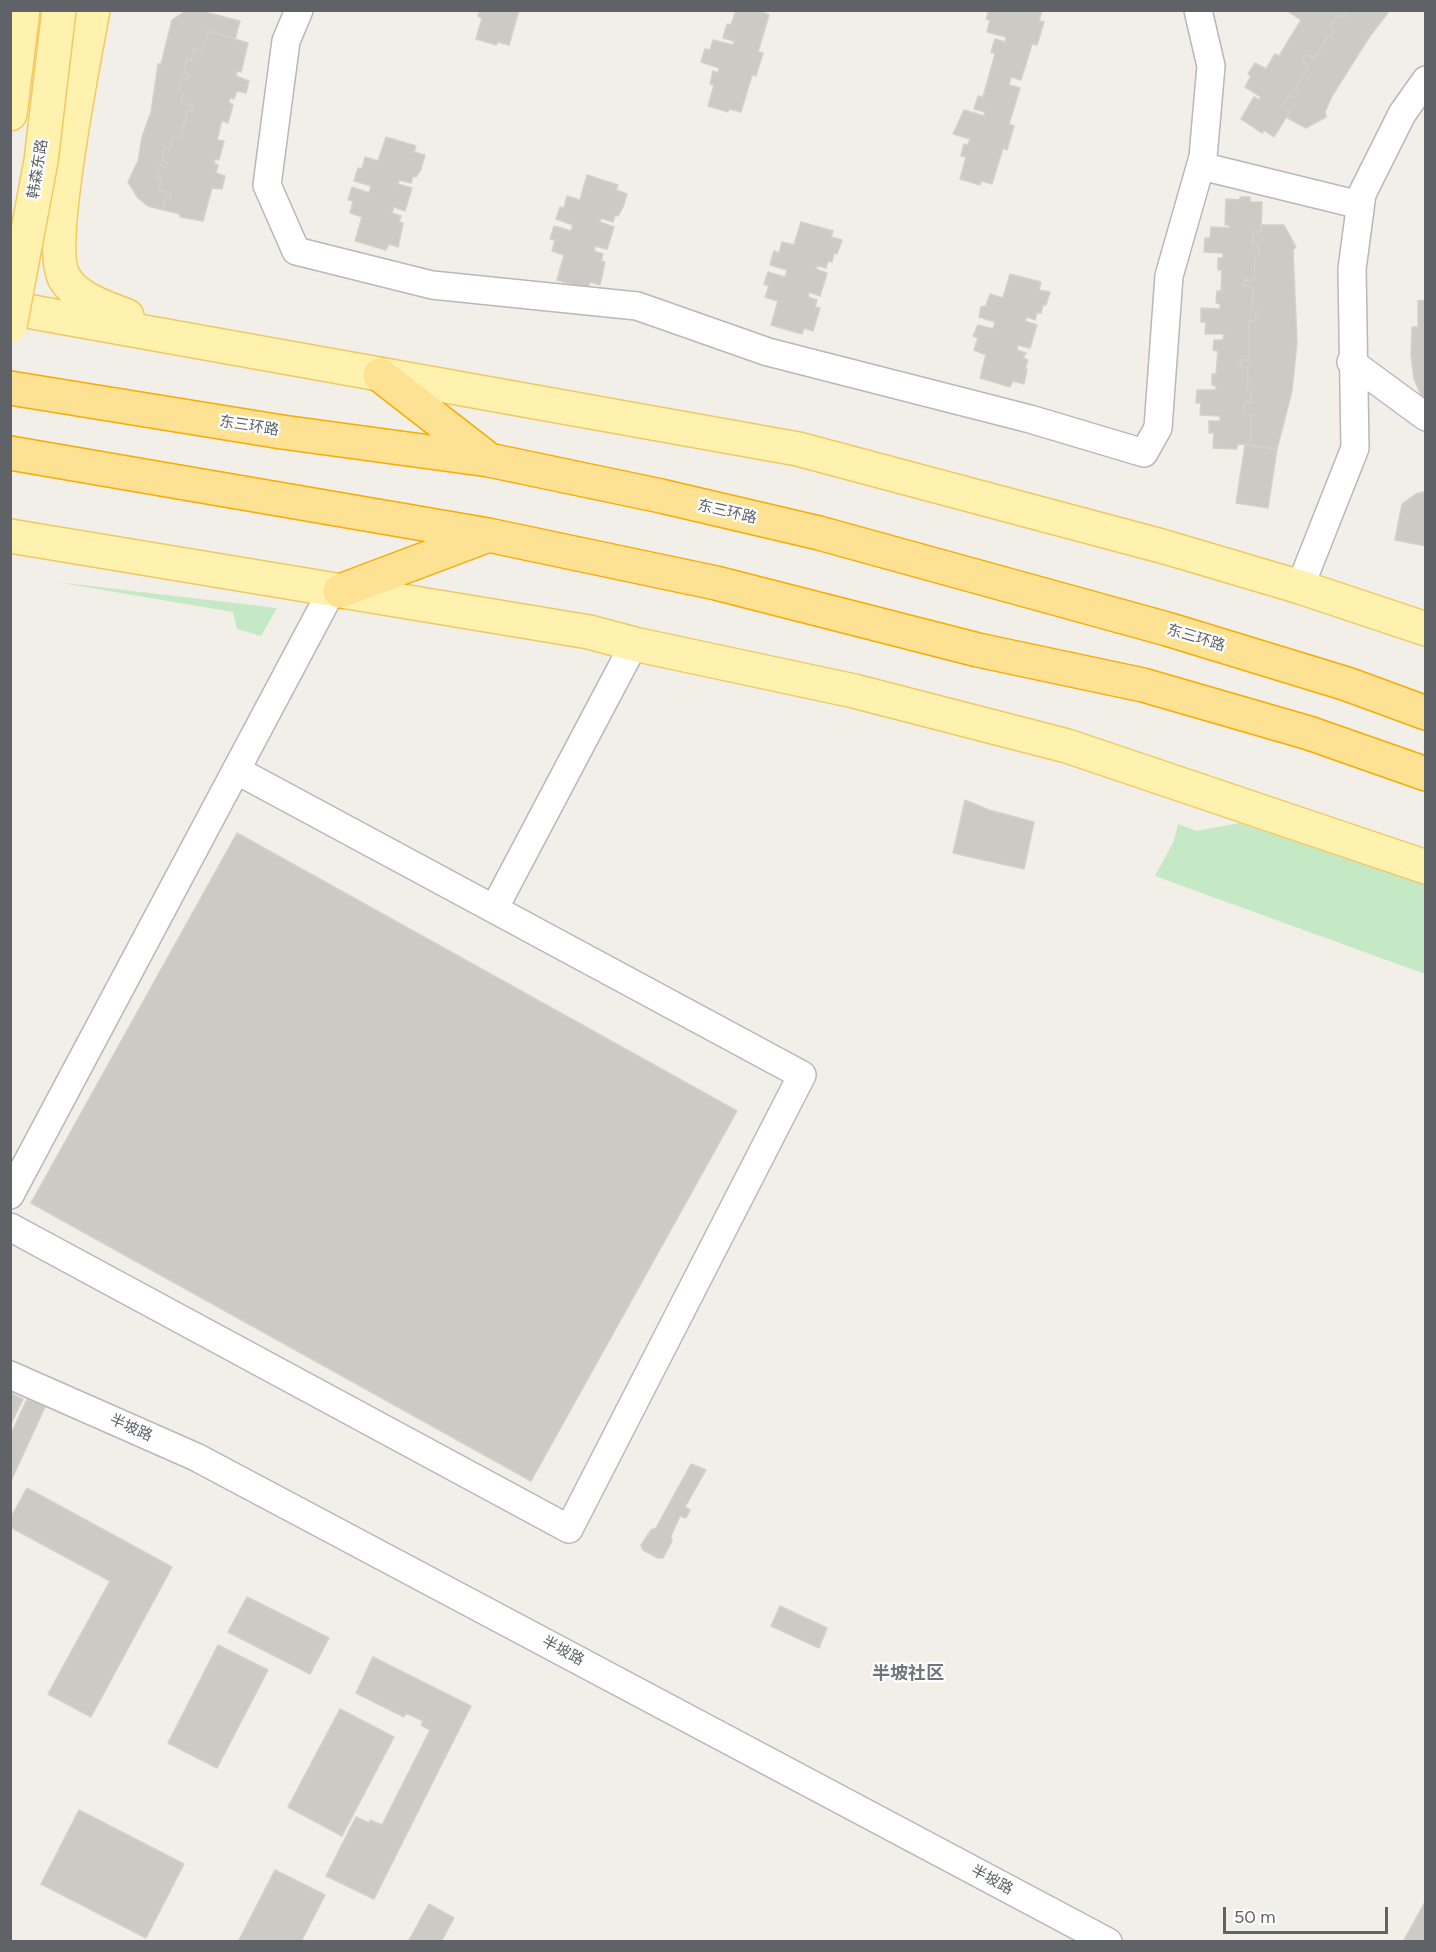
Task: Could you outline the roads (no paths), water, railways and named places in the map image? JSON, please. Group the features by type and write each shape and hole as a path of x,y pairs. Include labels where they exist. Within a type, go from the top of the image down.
{"highway":[{"path":"380,375 489,460"},
{"name":"东三环路","path":"10,388 282,432 489,460 830,536 1167,629 1347,684 1425,713"},
{"path":"10,453 488,535 716,583 978,650 1143,685 1309,733 1425,774"},
{"path":"336,590 488,535"}],"main road":[{"path":"10,114 23,10"},
{"name":"韩森东路","path":"10,326 40,161 59,10"},
{"path":"93,10 59,218 59,260 64,279 77,292 96,303 182,339"},
{"path":"10,308 798,449 1165,547 1300,587 1425,629"},
{"path":"10,536 589,632 634,644 854,691 1067,746 1425,867"},
{"path":"10,550 43,541"}],"street":[{"path":"299,10 286,41 267,185 296,251 432,285 637,306 768,352 1030,419 1144,453 1158,428 1169,276 1201,166 1211,66 1198,10"},
{"path":"1300,587 1354,448 1351,362 1352,269 1362,194 1402,114 1425,80"},
{"path":"1201,166 1360,205"},
{"path":"1351,362 1425,417"},
{"path":"10,1195 236,770 336,590"},
{"path":"494,909 634,644"},
{"path":"10,1227 569,1529 802,1075 236,770"},
{"name":"半坡路","path":"10,1375 196,1457 1108,1941"}],"district":[{"name":"半坡社区","path":"908,1674"}]}
